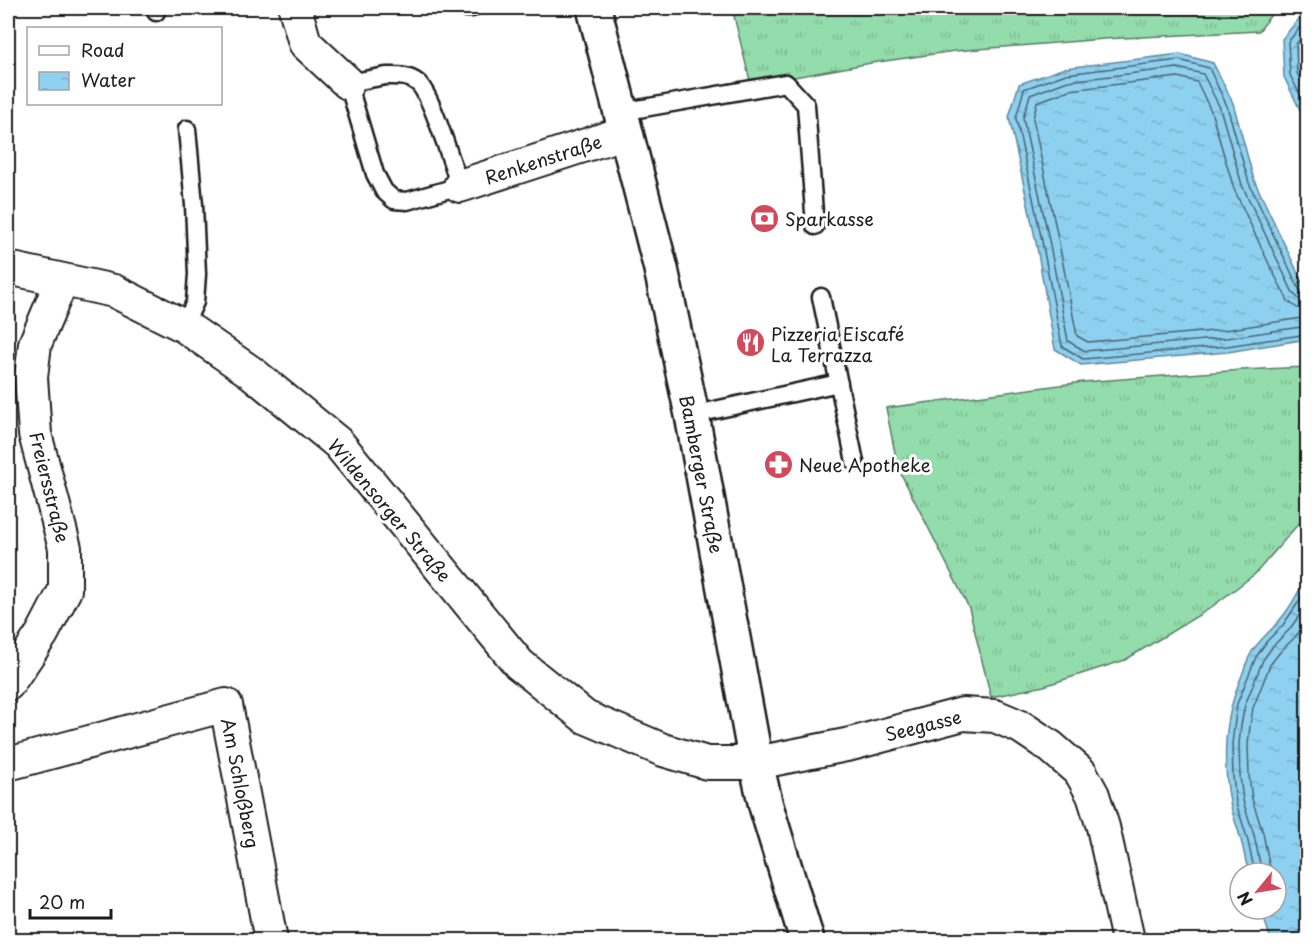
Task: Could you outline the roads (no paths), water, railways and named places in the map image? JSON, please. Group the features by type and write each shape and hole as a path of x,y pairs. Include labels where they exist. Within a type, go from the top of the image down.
{"main road":[{"name":"Bamberger Straße","path":"594,8 661,268 692,415 756,763 766,806 807,940"}],"street":[{"path":"295,8 305,44 348,82"},
{"name":"Renkenstraße","path":"460,186 624,122"},
{"name":"Wildensorger Straße","path":"8,268 114,291 184,326 252,373 338,443 519,664 585,717 663,750 707,763 756,763"},
{"name":"Freiersstraße","path":"8,684 42,634 65,590 65,548 35,434 31,377 35,345 62,280"},
{"name":"Am Schloßberg","path":"8,764 226,705 271,940"},
{"name":"Seegasse","path":"756,763 851,744 963,714 995,716 1021,726 1051,747 1081,773 1093,795 1103,827 1128,940"}],"lane":[{"path":"386,76 405,76 418,83 434,112 460,186 407,201 394,200 384,190 375,174 348,82 386,76"},
{"path":"624,122 786,83 806,105 815,226"},
{"path":"184,326 195,302 197,274 187,129"},
{"path":"821,297 855,462"},
{"path":"692,415 839,383"}],"water":[{"path":"1307,9 1307,124 1284,77 1282,39"},
{"path":"1180,54 1213,63 1233,103 1254,180 1307,292 1307,339 1228,352 1081,365 1055,349 1036,242 1009,117 1019,84 1065,68"},
{"path":"1307,575 1307,940 1271,940 1265,921 1288,921 1288,861 1246,861 1227,785 1226,737 1231,706 1250,656 1275,626"}],"place":[{"name":"Sparkasse","path":"764,218"},
{"name":"Pizzeria Eiscafé La Terrazza","path":"750,343"},
{"name":"Neue Apotheke","path":"778,464"}]}
